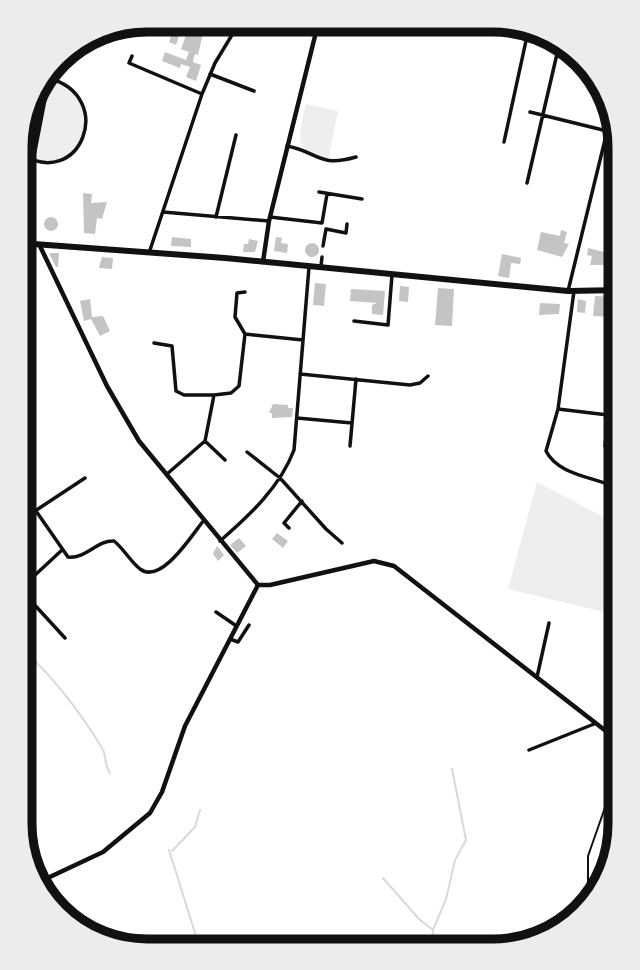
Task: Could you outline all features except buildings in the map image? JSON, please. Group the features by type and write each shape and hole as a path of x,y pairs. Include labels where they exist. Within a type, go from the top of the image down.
{"main road":[{"path":"32,244 571,291 609,290"}],"street":[{"path":"149,253 202,94 234,32"},
{"path":"263,262 269,219 316,32"},
{"path":"504,142 527,36"},
{"path":"527,183 558,51"},
{"path":"132,56 129,63 202,94"},
{"path":"210,74 254,91"},
{"path":"46,91 32,161 49,164 62,161 81,143 86,129 86,115 74,89 54,79"},
{"path":"530,113 607,131"},
{"path":"607,131 571,291 558,408 546,445 550,458 591,481 604,480 609,483"},
{"path":"216,216 236,135"},
{"path":"288,146 300,148 320,160 340,161 356,157"},
{"path":"319,192 362,199"},
{"path":"163,212 321,223 327,194"},
{"path":"323,246 326,229 346,233 347,224"},
{"path":"38,244 107,386 139,441 258,585 270,585 374,561 386,563 401,570 536,679 608,733"},
{"path":"321,268 322,257"},
{"path":"220,541 252,513 280,478 294,450 309,267"},
{"path":"354,321 388,325 392,275"},
{"path":"154,343 172,346 176,391 184,395 231,393 239,386 246,334 235,317 236,293 245,292"},
{"path":"246,334 303,340"},
{"path":"300,374 410,385 420,383 428,376"},
{"path":"350,446 356,379"},
{"path":"166,475 205,441 214,395"},
{"path":"558,408 608,415"},
{"path":"605,446 609,410"},
{"path":"297,418 352,423"},
{"path":"205,441 225,460"},
{"path":"247,452 280,478 342,543"},
{"path":"35,511 85,478"},
{"path":"289,528 284,523 302,501"},
{"path":"32,506 62,551 75,558 104,542 114,541 140,569 154,573 167,565 204,520"},
{"path":"32,578 62,551"},
{"path":"46,879 103,852 150,813 162,792 179,739 235,625 258,585"},
{"path":"32,602 65,638"},
{"path":"216,612 235,625"},
{"path":"536,679 549,623"},
{"path":"228,639 238,642 249,625"},
{"path":"529,750 594,724"}],"path":[{"path":"589,887 588,856 608,799"}],"shaded area":[{"path":"54,80 74,89 85,118 85,132 73,153 63,159 32,161 48,88"},
{"path":"306,104 338,111 328,161 308,154 300,141"},
{"path":"537,482 608,519 608,613 508,589"}],"waterway":[{"path":"32,658 75,707 102,748 110,773"},
{"path":"433,939 455,860 466,840 452,769"},
{"path":"172,851 195,827 200,810"},
{"path":"169,850 196,939"},
{"path":"383,878 419,919 433,930"}]}
